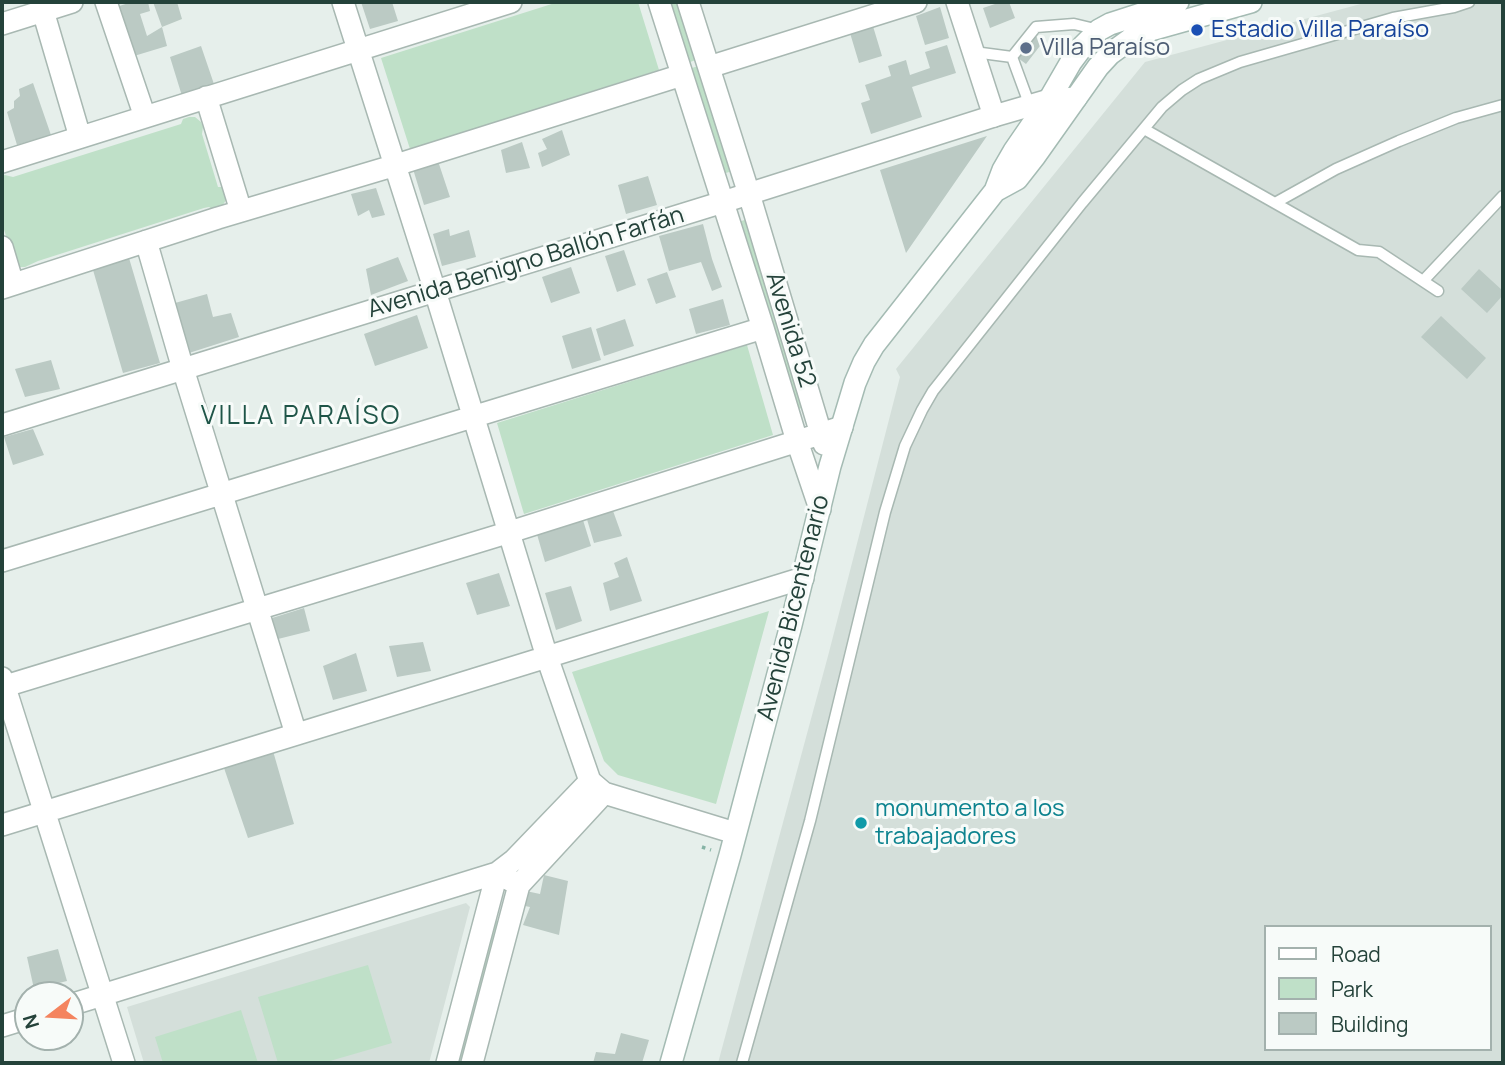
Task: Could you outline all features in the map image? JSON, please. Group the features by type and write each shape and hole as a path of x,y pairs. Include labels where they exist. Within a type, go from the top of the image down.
{"street":[{"path":"106,2 145,117"},
{"path":"343,2 396,165 547,657 597,787"},
{"path":"2,162 510,2"},
{"path":"659,2 820,509"},
{"name":"Avenida 52","path":"688,2 749,194 832,430"},
{"path":"709,67 916,2"},
{"path":"957,2 994,116"},
{"path":"1099,30 1124,18 1178,2"},
{"name":"Avenida Bicentenario","path":"995,191 1017,179 1110,54 1132,38 1150,30 1251,2"},
{"path":"2,21 60,5 80,137"},
{"name":"Avenida Bicentenario","path":"671,1063 803,578 830,466 832,430 874,345 995,191 1003,170 1040,103 1099,30"},
{"path":"2,247 7,286 682,75"},
{"path":"206,97 241,211"},
{"name":"Avenida Benigno Ballón Farfán","path":"2,425 994,116 1040,103 1076,98"},
{"path":"146,241 296,734"},
{"path":"2,561 763,328"},
{"path":"124,1063 3,684 259,610 832,430"},
{"path":"2,825 803,578"},
{"path":"597,787 735,833"},
{"path":"84,1001 497,873 597,787"},
{"path":"472,1063 519,885 597,787"},
{"path":"497,873 519,885"},
{"path":"447,1063 497,873"}],"lane":[{"path":"742,1063 810,821 891,488 905,446 933,391 1162,107 1182,90 1199,79 1240,62 1393,18 1469,2"},
{"path":"1012,57 1036,27 1074,24 1099,30"},
{"path":"974,52 1012,57"},
{"path":"1012,57 1040,103"},
{"path":"1275,203 1336,169 1399,141 1456,118 1503,105"},
{"path":"1144,129 1358,250 1379,252 1438,291"},
{"path":"1423,281 1503,195"}],"path":[{"path":"702,847 710,849"}],"shaded area":[{"path":"1368,2 1503,2 1503,1063 718,1063 900,377 896,369 1145,62"},
{"path":"466,903 470,907 429,1063 144,1063 127,1007"}],"green space":[{"path":"558,2 638,2 659,70 410,149 381,58"},
{"path":"667,2 678,2 696,60 687,63"},
{"path":"698,66 732,171 723,174 689,69"},
{"path":"195,117 203,127 202,134 218,187 222,187 226,200 221,208 204,208 25,267 18,267 2,223 2,176 13,177 181,124 183,119"},
{"path":"748,219 805,407 795,410 738,222"},
{"path":"747,345 773,435 524,514 497,423"},
{"path":"769,611 716,804 618,775 604,761 572,672"},
{"path":"493,920 502,922 464,1063 454,1063"},
{"path":"368,965 392,1043 323,1063 278,1063 258,997"},
{"path":"241,1010 258,1063 163,1063 155,1037"}],"building":[{"path":"132,2 148,2 150,11 140,14 147,36 162,27 167,46 134,56 116,7"},
{"path":"153,2 177,2 182,19 162,27"},
{"path":"361,2 392,2 398,21 370,29"},
{"path":"1009,2 1015,18 990,28 983,8"},
{"path":"940,7 949,38 925,45 916,16"},
{"path":"872,23 882,56 859,63 850,33"},
{"path":"1027,30 1043,42 1026,64 1010,52"},
{"path":"947,45 956,73 912,87 922,117 871,134 861,103 870,100 865,85 891,76 888,66 906,60 910,75 930,68 925,52"},
{"path":"201,46 215,87 182,96 170,57"},
{"path":"33,83 51,135 17,145 7,112 14,108 14,101 20,96 19,89"},
{"path":"562,130 570,155 542,167 538,153 547,149 542,139"},
{"path":"987,136 906,253 880,170"},
{"path":"522,142 530,168 506,173 501,150"},
{"path":"438,161 450,197 424,205 413,169"},
{"path":"648,176 657,205 626,214 618,185"},
{"path":"376,188 385,215 372,218 369,210 358,216 351,194"},
{"path":"703,224 722,287 712,291 701,262 669,271 659,236"},
{"path":"449,229 450,236 469,230 476,257 442,266 433,234"},
{"path":"624,250 636,285 617,292 605,256"},
{"path":"398,257 408,281 371,295 366,269"},
{"path":"129,258 160,363 123,373 93,270"},
{"path":"571,267 580,293 551,303 542,277"},
{"path":"1479,269 1503,291 1503,295 1487,313 1461,289"},
{"path":"667,272 676,297 656,304 647,279"},
{"path":"207,294 213,317 231,313 239,337 189,353 175,303"},
{"path":"723,299 730,325 696,334 689,309"},
{"path":"417,315 428,348 375,366 364,334"},
{"path":"1441,316 1486,358 1467,379 1421,337"},
{"path":"625,319 634,346 604,356 596,329"},
{"path":"591,327 601,360 572,369 562,336"},
{"path":"51,360 60,389 25,397 15,369"},
{"path":"33,429 44,455 13,465 4,437"},
{"path":"612,508 622,536 594,543 586,516"},
{"path":"583,520 591,546 545,562 536,531"},
{"path":"627,557 642,601 610,611 603,583 619,577 614,563"},
{"path":"499,573 510,606 477,615 466,583"},
{"path":"571,586 582,621 556,630 545,593"},
{"path":"304,608 310,631 278,639 272,618"},
{"path":"423,642 431,671 397,677 389,646"},
{"path":"356,653 367,691 333,700 323,666"},
{"path":"273,751 294,824 248,838 224,768"},
{"path":"544,875 568,881 559,935 523,925 530,907 525,906 526,891 540,894"},
{"path":"58,949 67,981 32,981 27,957"},
{"path":"621,1033 649,1040 642,1063 593,1063 596,1052 615,1054"}],"place":[{"name":"Estadio Villa Paraíso","path":"1197,30"},
{"name":"Villa Paraíso","path":"1026,48"},
{"name":"monumento a los trabajadores","path":"861,823"}],"district":[{"name":"VILLA PARAÍSO","path":"301,417"}]}
